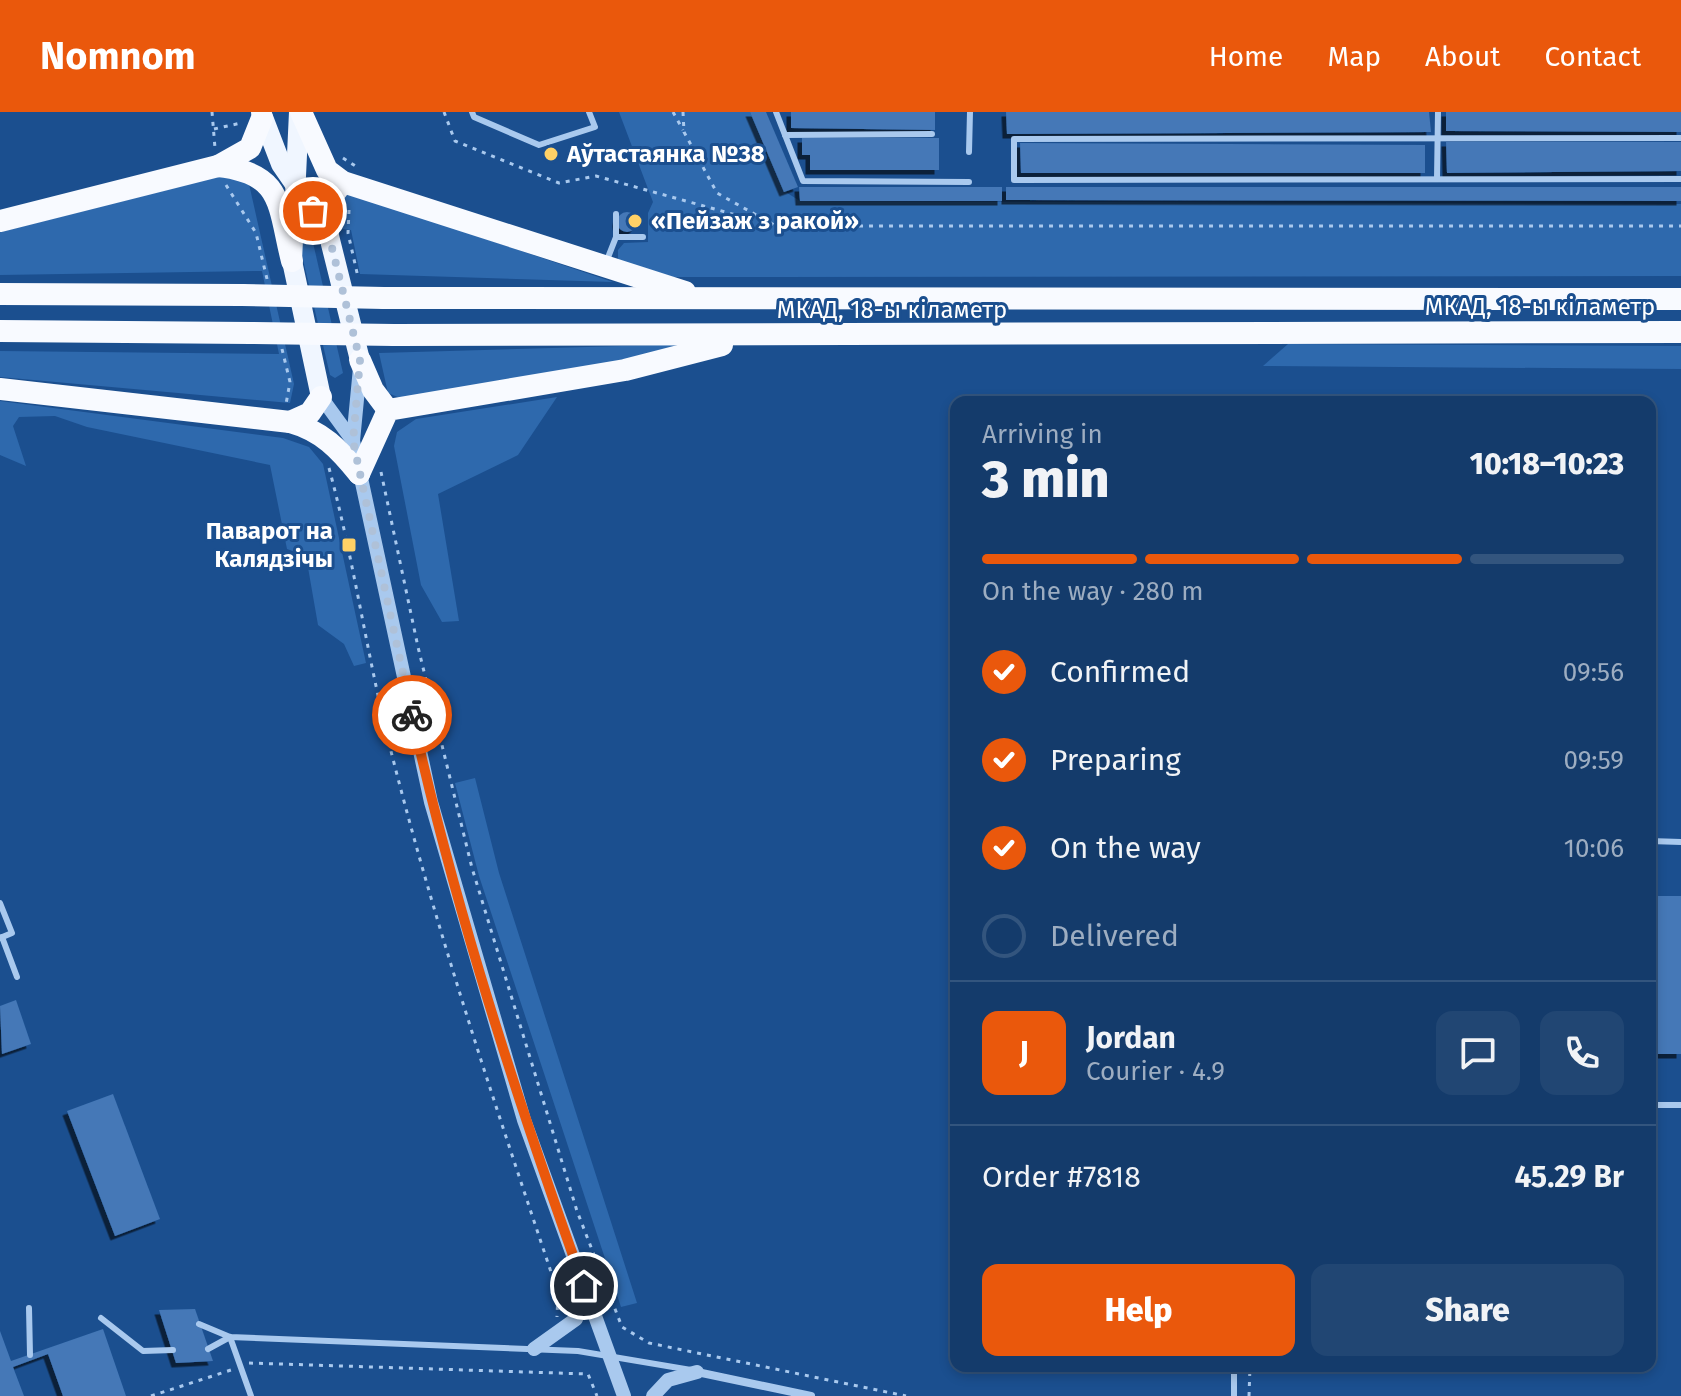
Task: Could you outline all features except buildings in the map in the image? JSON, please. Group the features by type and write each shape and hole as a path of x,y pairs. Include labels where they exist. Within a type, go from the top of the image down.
{"highway":[{"path":"300,112 327,170 343,182 710,300"},
{"path":"0,221 218,162 250,148 256,117"},
{"path":"218,162 247,169 264,178 276,199 292,261"},
{"path":"328,232 331,198 343,182"},
{"name":"МКАД, 18-ы кіламетр","path":"0,294 710,300 1681,299"},
{"name":"МКАД, 18-ы кіламетр","path":"0,331 794,337 1681,332"},
{"path":"370,476 379,423 388,410 625,370 721,345 794,337"},
{"path":"360,360 373,390 388,410"},
{"path":"0,389 290,422 313,429 370,476"},
{"path":"290,422 310,413 321,397"}],"main road":[{"path":"300,112 292,261 321,397"},
{"path":"256,117 298,190 328,232 360,360"}],"street":[{"path":"353,441 360,360"},
{"path":"321,397 353,441 370,476 431,802 524,1120 624,1396"},
{"path":"534,1349 576,1319 583,1306 584,1286"},
{"path":"653,1396 668,1380 697,1372 811,1396"}],"lane":[{"path":"472,112 474,117 539,145 595,127 589,112"},
{"path":"776,112 803,181 969,182"},
{"path":"969,152 970,112"},
{"path":"1437,179 1438,112"},
{"path":"785,135 932,134"},
{"path":"1681,138 1014,139 1014,180 1681,179"},
{"path":"604,267 616,237 616,214"},
{"path":"616,237 643,237"},
{"path":"1656,841 1681,842"},
{"path":"0,903 12,933 1,937 17,977"},
{"path":"1656,1105 1681,1105"},
{"path":"29,1308 30,1355"},
{"path":"101,1318 143,1351 173,1350"},
{"path":"199,1324 230,1337 608,1354 697,1372"},
{"path":"208,1349 230,1337"},
{"path":"230,1337 250,1396"},
{"path":"1234,1372 1234,1396"}],"path":[{"path":"212,112 218,162"},
{"path":"444,112 455,141 559,183 596,176 776,226 1681,226"},
{"path":"673,112 717,193 776,226"},
{"path":"683,112 684,132"},
{"path":"214,129 256,117"},
{"path":"326,456 349,545 379,702 411,827 473,1041 558,1293 557,1318"},
{"path":"370,476 472,868 577,1211 622,1327 649,1343 906,1396"},
{"path":"151,1396 255,1361 588,1374 597,1396"},
{"path":"1249,1396 1250,1372"}],"shaded area":[{"path":"619,112 750,112 784,191 800,201 1681,204 1681,276 673,277 618,260 618,250 624,243 648,242 648,213 653,202"},
{"path":"229,174 249,184 294,384 290,403 0,377 0,351 279,354 262,271 0,275 0,232"},
{"path":"343,193 613,282 360,274 351,230 342,229 336,204"},
{"path":"305,230 311,234 343,373 335,378 330,375 298,238 299,232"},
{"path":"691,344 597,367 400,398 388,393 379,353"},
{"path":"1288,344 1681,346 1681,369 1263,366"},
{"path":"557,397 518,455 438,494 459,621 442,622 421,585 394,446 397,432 416,419"},
{"path":"0,401 283,438 309,447 323,464 366,663 354,666 344,644 318,625 306,556 287,549 270,465 87,427 55,416 19,417 13,426 26,466 0,455"},
{"path":"475,778 499,873 637,1303 621,1307 479,876 455,783"}],"way so far":[{"path":"313,211 328,232 360,360 359,405 353,441 412,715"}],"place":[{"name":"Аўтастаянка №38","path":"551,154"},
{"name":"«Пейзаж з ракой»","path":"635,221"},
{"name":"Паварот на Калядзічы","path":"349,545"}],"route":[{"path":"412,715 431,802 524,1120 584,1286"}]}
